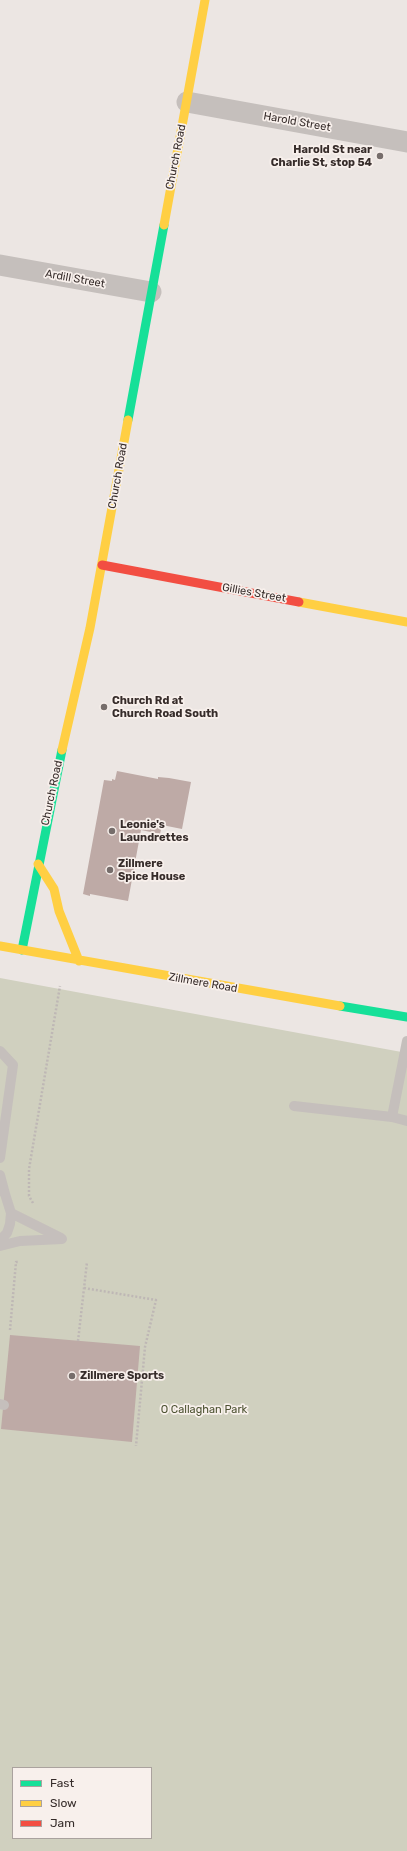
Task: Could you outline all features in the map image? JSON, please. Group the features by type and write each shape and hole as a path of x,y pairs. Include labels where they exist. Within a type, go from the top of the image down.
{"street":[{"name":"Church Road","path":"22,950 55,780 90,628 205,0"},
{"name":"Harold Street","path":"187,102 407,142"},
{"name":"Ardill Street","path":"0,265 151,292"},
{"name":"Gillies Street","path":"102,565 407,622"},
{"path":"38,864 54,889 59,911 79,961"},
{"name":"Zillmere Road","path":"0,946 79,961 407,1017"}],"lane":[{"path":"392,1117 407,1040"},
{"path":"0,1051 13,1065 0,1158"},
{"path":"294,1106 392,1117 407,1121"},
{"path":"0,1175 2,1191 11,1213 10,1224 6,1233 0,1240"},
{"path":"0,1246 20,1241 62,1239 11,1213"}],"path":[{"path":"35,1206 29,1196 29,1169 60,986"},
{"path":"10,1330 16,1262 22,1261"},
{"path":"78,1340 87,1262"},
{"path":"84,1288 156,1300 145,1347 136,1446"}],"green space":[{"name":"O Callaghan Park","path":"0,978 407,1053 407,1851 0,1851"}],"building":[{"path":"117,771 158,779 158,777 191,782 182,829 162,825 160,834 141,830 128,901 83,894 104,780 115,780"},
{"name":"Zillmere Sports","path":"10,1335 140,1346 132,1442 1,1429"}],"traffic: fast":[{"path":"128,420 164,225"},
{"path":"22,950 62,750"},
{"path":"340,1006 407,1017"}],"traffic: slow":[{"path":"164,225 205,0"},
{"path":"62,750 90,628 128,420"},
{"path":"299,602 407,622"},
{"path":"38,864 54,889 59,911 79,961"},
{"path":"0,946 340,1006"}],"traffic: jam":[{"path":"102,565 299,602"}],"place":[{"name":"Harold St near Charlie St, stop 54","path":"380,156"},
{"name":"Church Rd at Church Road South","path":"104,707"},
{"name":"Leonie's Laundrettes","path":"112,831"},
{"name":"Zillmere Spice House","path":"110,870"},
{"name":"Zillmere Sports","path":"72,1376"}]}
